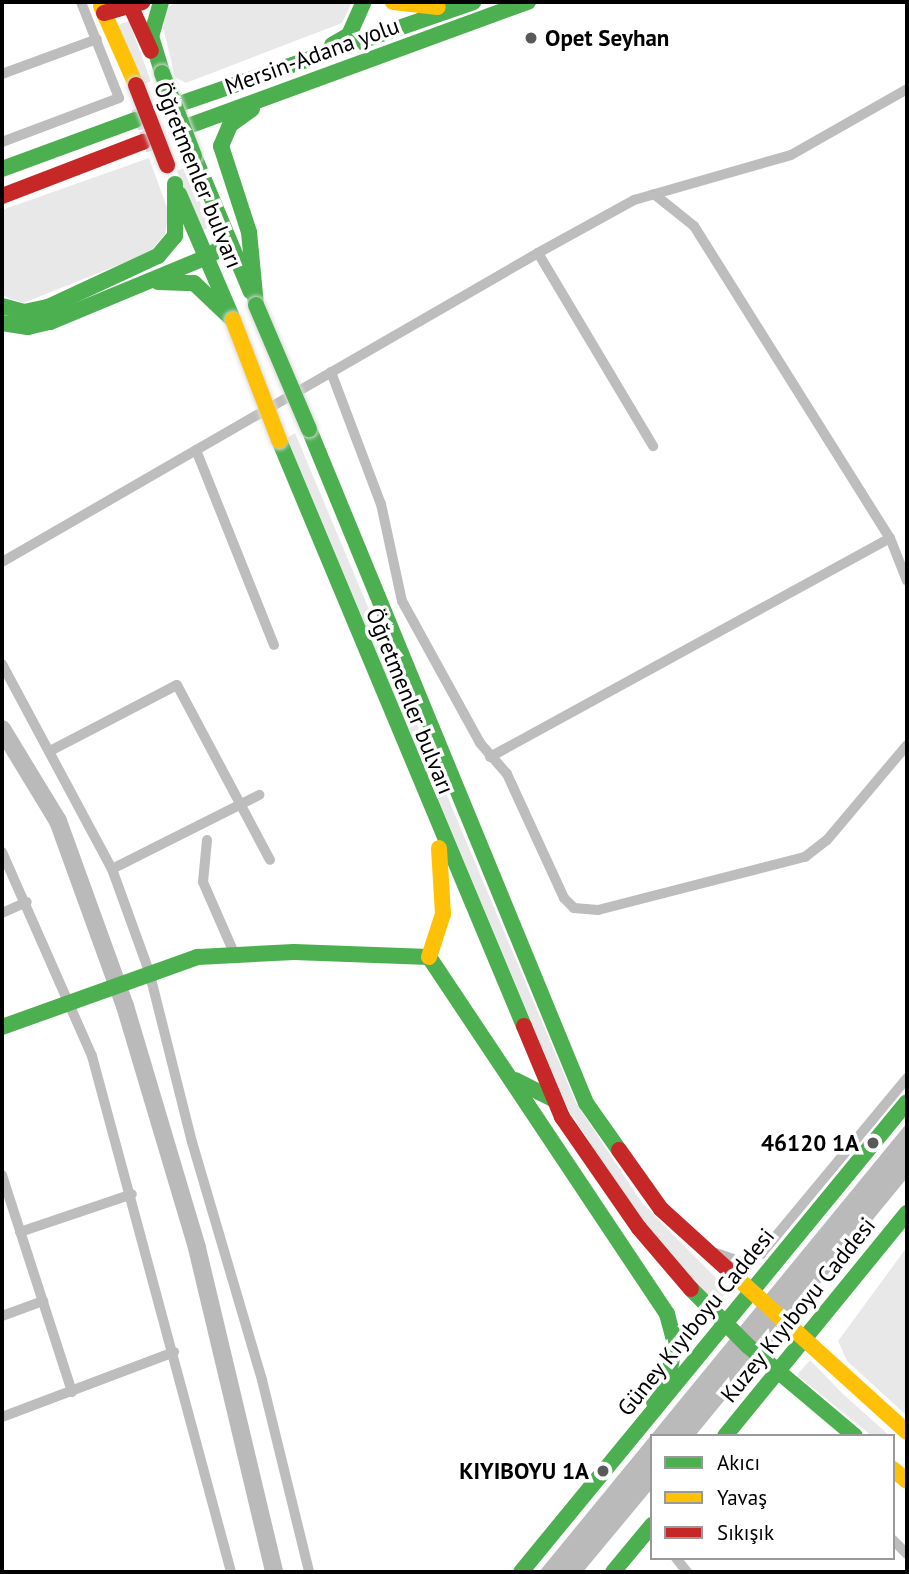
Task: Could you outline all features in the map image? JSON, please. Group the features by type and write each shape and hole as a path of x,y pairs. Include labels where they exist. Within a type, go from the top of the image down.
{"main road":[{"path":"161,2 151,36 162,73"},
{"path":"244,82 349,35 364,2"},
{"path":"393,2 428,9 460,2"},
{"name":"Mersin-Adana yolu","path":"185,102 473,2"},
{"name":"Mersin-Adana yolu","path":"191,125 528,2"},
{"path":"103,6 134,4"},
{"name":"Öğretmenler bulvarı","path":"134,4 194,156 586,1103 626,1164 690,1238 806,1336"},
{"name":"Öğretmenler bulvarı","path":"103,6 435,820 553,1099 639,1228 727,1326 779,1370"},
{"path":"256,305 249,232 222,141 239,117 305,83"},
{"path":"2,169 135,120"},
{"path":"2,194 143,142"},
{"path":"2,306 24,312 48,307 158,256 174,236 179,211 175,184"},
{"path":"2,323 28,327 50,322 207,257 230,242"},
{"path":"132,288 170,279 194,283 233,320"},
{"path":"429,957 443,914 444,882 435,820"},
{"path":"2,1027 143,973 234,953 429,957"},
{"path":"429,957 515,1080 673,1328 669,1375 643,1422"},
{"path":"515,1080 553,1099"},
{"name":"Güney Kıyıboyu Caddesi","path":"521,1572 643,1422 754,1294 907,1102"},
{"name":"Kuzey Kıyıboyu Caddesi","path":"727,1434 907,1213"},
{"path":"806,1336 907,1432"},
{"path":"779,1370 853,1434"},
{"path":"613,1572 650,1527"}],"street":[{"path":"2,142 119,98 81,2"},
{"path":"2,74 97,39"},
{"path":"2,562 538,253 654,194 791,155 907,89"},
{"path":"654,194 694,226 890,538 907,580"},
{"path":"538,253 653,446"},
{"path":"331,372 381,504 402,601 490,757 507,774 564,898 589,912 805,857 827,840 907,745"},
{"path":"196,450 274,645"},
{"path":"490,757 890,538"},
{"path":"383,610 402,601"},
{"path":"2,664 112,869 262,1380 309,1572"},
{"path":"50,751 177,685 238,805 270,860"},
{"path":"112,869 259,795"},
{"path":"207,840 203,883 234,953"},
{"path":"2,852 75,997 132,1194 231,1572"},
{"path":"2,913 27,901"},
{"path":"690,1238 741,1262 761,1254 907,1078"},
{"path":"2,1175 72,1392"},
{"path":"20,1232 132,1194"},
{"path":"2,1316 43,1301"},
{"path":"2,1417 174,1352"}],"shaded area":[{"path":"176,2 352,2 342,23 186,83 175,77 163,27 166,9"},
{"path":"129,21 151,81 140,85 118,25"},
{"path":"149,158 169,213 165,234 149,253 23,303 2,295 2,210"},
{"path":"186,167 210,227 201,231 177,171"},
{"path":"295,433 576,1103 642,1203 729,1291 714,1304 633,1209 567,1107 287,438"},
{"path":"907,1123 907,1178 697,1434 652,1434"},
{"path":"907,1247 907,1416 847,1361 838,1341"},
{"path":"810,1360 888,1434 870,1434 797,1375"},
{"path":"650,1437 650,1491 583,1572 539,1572"}],"waterway":[{"path":"2,729 58,821 125,1006 197,1248 274,1572"}],"tunnel":[{"path":"135,120 185,102"},
{"path":"143,142 191,125"}],"traffic: fast":[{"path":"161,2 151,36 162,73"},
{"path":"332,45 349,35 364,2"},
{"path":"185,102 473,2"},
{"path":"191,125 528,2"},
{"path":"162,73 194,156"},
{"path":"252,109 230,125 221,146 249,232 256,305"},
{"path":"2,169 135,120"},
{"path":"194,156 251,292"},
{"path":"2,306 24,312 48,307 158,256 175,236 175,184"},
{"path":"179,194 232,317"},
{"path":"2,323 28,327 50,322 207,257 230,242"},
{"path":"158,282 194,283 233,320"},
{"path":"256,305 309,429"},
{"path":"309,429 586,1103 619,1150"},
{"path":"279,440 524,1026"},
{"path":"2,1027 198,957 294,952 429,957 667,1314 675,1343 669,1375 654,1402"},
{"path":"515,1080 553,1099"},
{"path":"521,1572 907,1102"},
{"path":"727,1434 907,1213"},
{"path":"691,1289 748,1346 853,1434"},
{"path":"613,1572 650,1527"}],"traffic: slow":[{"path":"393,2 438,7"},
{"path":"101,6 136,85"},
{"path":"233,320 279,440"},
{"path":"429,957 443,914 439,848"},
{"path":"726,1268 907,1432"},
{"path":"895,1471 907,1481"}],"traffic: jam":[{"path":"104,13 142,2"},
{"path":"131,7 151,51"},
{"path":"136,85 167,165"},
{"path":"2,196 143,142"},
{"path":"524,1026 562,1117 639,1228 691,1289"},
{"path":"619,1150 661,1209 726,1268"}],"place":[{"name":"Opet Seyhan","path":"531,38"},
{"name":"46120 1A","path":"873,1143"},
{"name":"KIYIBOYU 1A","path":"603,1471"}]}
